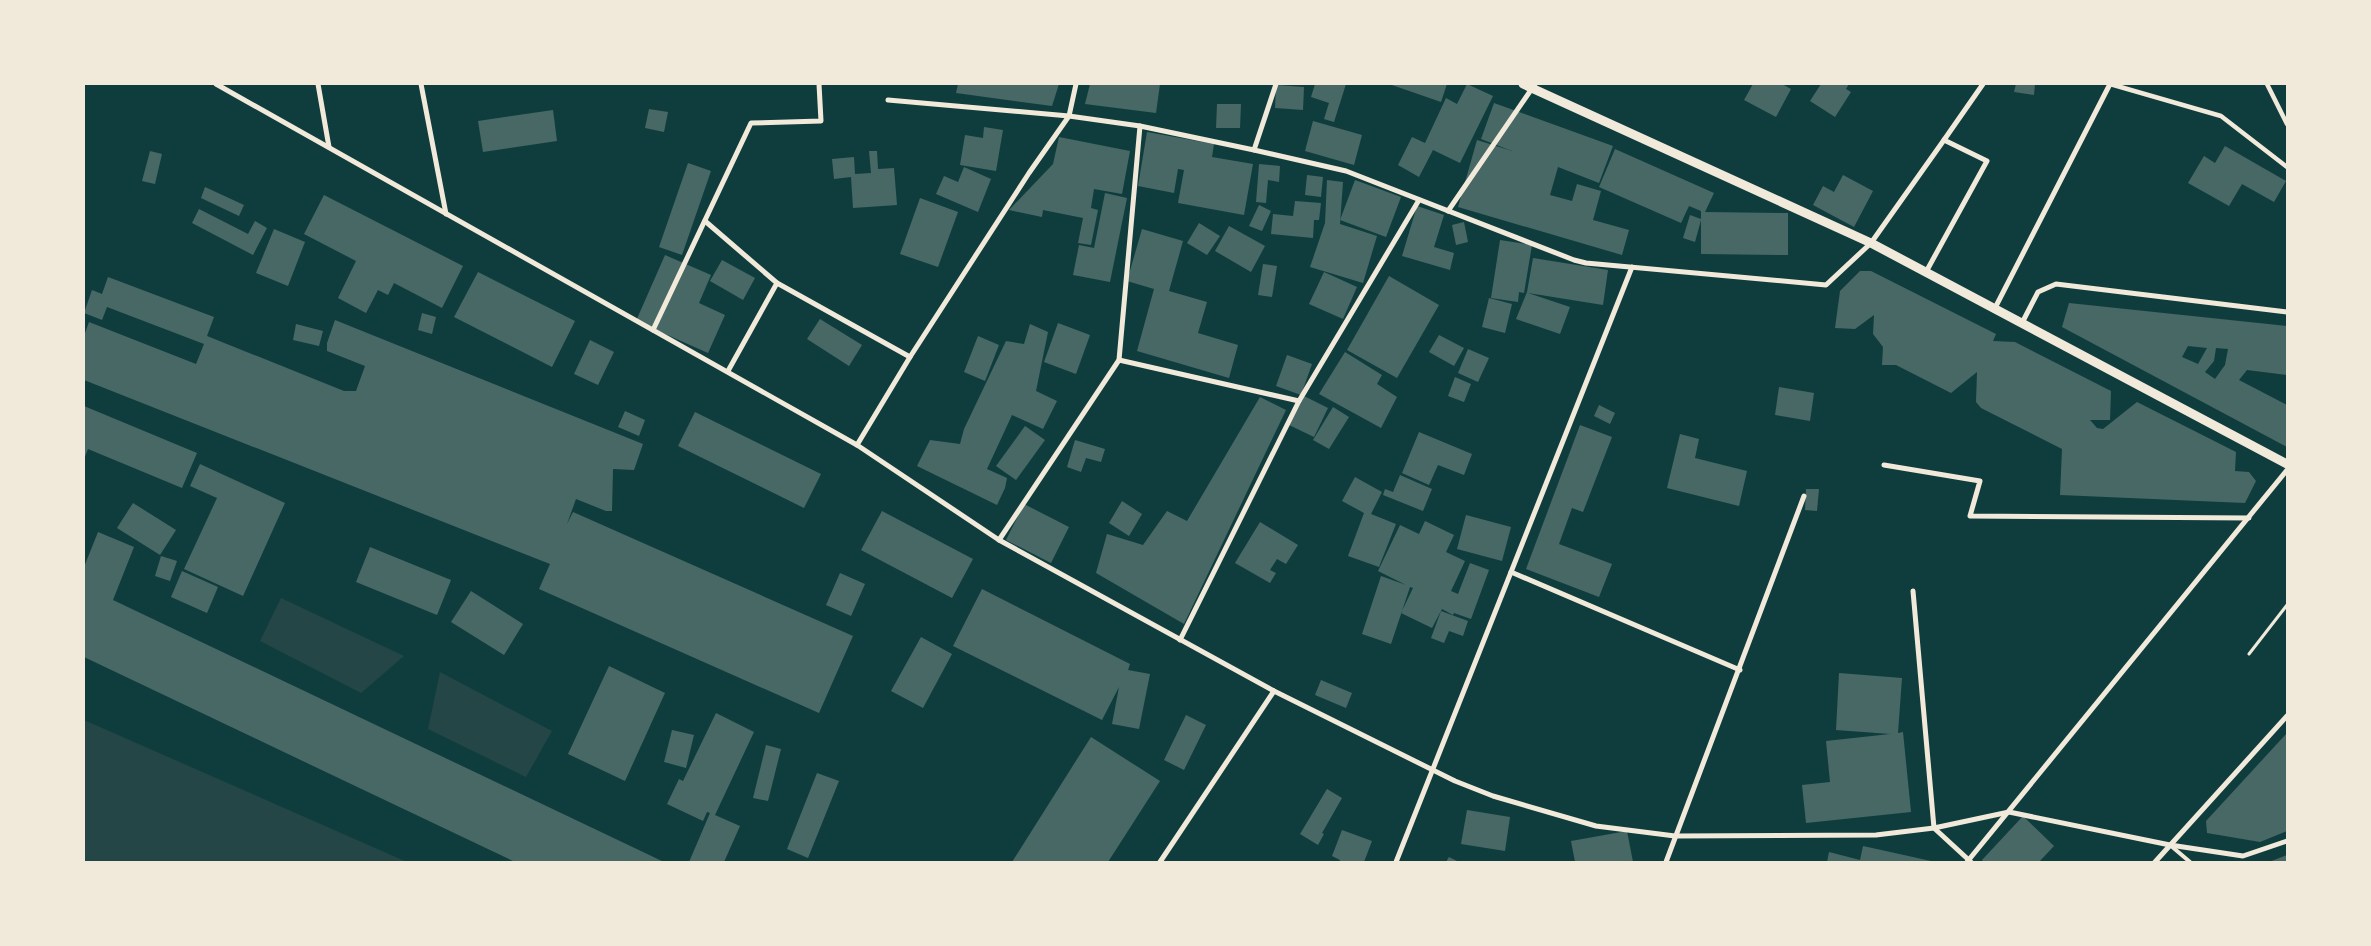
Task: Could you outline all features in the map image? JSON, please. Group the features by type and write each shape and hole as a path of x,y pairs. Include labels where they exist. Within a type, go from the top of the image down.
{"street":[{"path":"216,84 857,445 999,540 1274,691 1433,769 1455,782 1493,796 1596,826 1675,836 1876,835 1934,828 2009,812 2170,845 2243,856 2287,841"},
{"path":"318,84 329,147"},
{"path":"421,84 446,214"},
{"path":"653,330 751,123 821,121 819,84"},
{"path":"857,445 910,357 1029,173 1069,116 1076,84"},
{"path":"1254,150 1276,84"},
{"path":"888,100 1069,116 1140,126 1346,171 1574,260 1826,285 1870,242 1983,84"},
{"path":"1995,308 2110,84 2221,116 2287,167"},
{"path":"2267,84 2285,113 2287,124"},
{"path":"1448,211 1530,85 1870,242 2287,464"},
{"path":"999,540 1119,360 1140,126"},
{"path":"1926,272 1987,161 1944,140"},
{"path":"1180,640 1300,401 1418,200"},
{"path":"705,221 777,283 910,357"},
{"path":"1396,862 1632,267"},
{"path":"728,371 777,283"},
{"path":"2022,323 2038,292 2056,284 2287,312"},
{"path":"1119,360 1300,401"},
{"path":"1884,465 1980,481 1970,516 2249,518"},
{"path":"1913,591 1934,828 1969,861 2287,470"},
{"path":"1666,862 1740,670 1804,496"},
{"path":"1511,572 1740,670"},
{"path":"1160,862 1274,691"},
{"path":"2155,862 2287,716"}],"lane":[{"path":"2170,845 2190,862"}],"path":[{"path":"2248,654 2287,605"}],"shaded area":[{"path":"281,598 404,656 361,693 260,641"},
{"path":"440,672 552,731 526,777 428,729"},
{"path":"84,720 407,862 84,862"}],"building":[{"path":"958,84 1059,84 1052,106 956,93"},
{"path":"1090,84 1160,84 1156,113 1085,104"},
{"path":"1315,84 1346,84 1334,122 1324,119 1329,103 1311,97"},
{"path":"1389,84 1447,84 1441,102"},
{"path":"1467,84 1493,96 1460,163 1433,150 1419,177 1398,165 1412,137 1425,143 1446,98 1457,104"},
{"path":"1753,84 1782,84 1791,89 1776,117 1744,100"},
{"path":"1821,84 1849,84 1846,89 1851,92 1835,117 1810,101"},
{"path":"2016,84 2035,84 2034,95 2014,92"},
{"path":"1276,85 1304,87 1303,110 1275,108"},
{"path":"1494,103 1613,146 1599,183 1558,167 1550,195 1572,201 1577,184 1601,191 1593,220 1629,230 1622,255 1458,207 1477,140 1512,151 1481,139"},
{"path":"1217,104 1241,104 1240,128 1216,128"},
{"path":"649,109 668,112 664,132 645,128"},
{"path":"553,110 557,141 483,152 478,121"},
{"path":"1313,121 1362,135 1354,165 1305,151"},
{"path":"984,127 1003,130 996,171 960,165 965,135 983,138"},
{"path":"1147,132 1214,144 1212,157 1253,164 1244,215 1178,203 1184,170 1178,169 1174,193 1138,186"},
{"path":"1059,137 1130,151 1122,194 1094,189 1091,208 1098,210 1091,245 1078,243 1083,218 1043,210 1042,217 1009,210 1053,164"},
{"path":"2225,146 2286,181 2274,202 2242,184 2229,206 2188,183 2204,156 2215,163"},
{"path":"1615,149 1714,193 1705,212 1788,213 1788,255 1701,254 1701,220 1695,242 1683,238 1690,215 1701,219 1701,211 1689,206 1681,223 1599,187"},
{"path":"150,151 162,154 155,184 142,181"},
{"path":"869,151 877,151 878,169 894,168 897,205 853,208 851,177 834,179 832,159 854,157 855,174 871,173"},
{"path":"688,163 711,171 682,255 659,247"},
{"path":"1259,164 1280,166 1279,182 1268,180 1266,203 1256,202"},
{"path":"964,167 991,179 978,212 936,194 944,176 958,182"},
{"path":"1307,175 1323,177 1321,197 1305,195"},
{"path":"1843,175 1873,191 1854,227 1813,205 1823,186 1834,192"},
{"path":"1327,180 1343,182 1340,224 1377,236 1363,283 1310,267 1325,223"},
{"path":"1355,180 1401,197 1386,237 1340,220"},
{"path":"205,187 244,205 239,216 201,198"},
{"path":"1105,193 1127,198 1110,282 1073,275 1079,245 1094,248"},
{"path":"324,195 463,266 442,308 394,283 388,295 378,290 366,313 338,298 356,261 304,234"},
{"path":"920,198 958,212 938,267 900,254"},
{"path":"1295,201 1321,203 1319,220 1314,220 1313,238 1271,234 1273,214 1293,216"},
{"path":"1259,205 1271,211 1262,231 1249,226"},
{"path":"1417,206 1444,215 1434,247 1454,253 1450,270 1402,256"},
{"path":"199,209 248,234 255,221 267,228 253,255 192,223"},
{"path":"1464,222 1468,242 1456,245 1452,225"},
{"path":"1199,223 1220,236 1207,255 1187,243"},
{"path":"1229,226 1265,246 1251,272 1215,251"},
{"path":"274,229 305,242 288,286 256,273"},
{"path":"1142,229 1183,241 1169,291 1207,302 1198,333 1238,345 1229,378 1137,351 1154,289 1127,281"},
{"path":"1500,240 1532,245 1524,293 1519,292 1518,302 1491,298"},
{"path":"665,255 711,275 699,303 725,315 708,353 636,321"},
{"path":"1533,258 1608,270 1603,305 1528,293 1570,307 1560,334 1516,319 1527,292"},
{"path":"722,260 755,278 743,300 710,281"},
{"path":"1263,264 1277,266 1272,297 1258,295"},
{"path":"1860,271 1871,271 1996,334 1993,341 2015,342 2111,391 2110,420 2090,420 2097,428 2103,429 2137,402 2236,452 2235,471 2249,472 2256,481 2245,503 2060,495 2062,449 1981,408 1976,402 1977,372 1951,393 1896,365 1882,365 1883,347 1873,334 1874,315 1855,329 1835,328 1840,291"},
{"path":"478,272 575,321 552,367 454,317"},
{"path":"1324,272 1357,287 1343,319 1309,304"},
{"path":"1389,276 1439,305 1397,378 1347,350"},
{"path":"108,277 214,317 207,336 344,391 356,391 365,366 327,351 327,343 335,320 643,444 634,470 613,469 612,511 606,511 576,499 567,524 573,512 853,636 819,713 539,589 550,564 84,380 84,336 89,322 196,364 204,344 107,307 102,320 84,313 92,290 102,294"},
{"path":"1489,298 1512,304 1505,333 1482,327"},
{"path":"2069,303 2287,326 2287,375 2247,370 2239,380 2287,405 2287,447 2062,327","holes":["2188,346 2207,348 2198,364 2182,357","2216,348 2228,349 2225,365 2215,379 2205,372 2214,361"]},
{"path":"422,313 436,317 432,334 418,330"},
{"path":"820,319 862,345 849,366 807,339"},
{"path":"1058,323 1090,335 1076,374 1044,362"},
{"path":"296,324 323,331 319,346 293,340"},
{"path":"1030,324 1048,332 1036,391 1057,401 1043,429 1012,415 987,469 1007,478 1005,488 997,505 917,466 930,440 960,444 964,429 1006,341 1024,344"},
{"path":"1439,335 1464,348 1454,366 1429,352"},
{"path":"978,336 999,345 985,381 964,372"},
{"path":"590,340 614,352 598,385 574,374"},
{"path":"1468,349 1489,358 1478,382 1458,373"},
{"path":"1345,352 1382,375 1377,384 1397,397 1381,428 1319,394"},
{"path":"1287,355 1312,364 1301,395 1276,386"},
{"path":"1455,377 1471,384 1464,402 1448,396"},
{"path":"1779,387 1814,393 1810,421 1775,415"},
{"path":"1304,396 1328,408 1314,437 1289,425"},
{"path":"1260,397 1286,410 1184,624 1096,573 1107,534 1143,545 1167,511 1187,521"},
{"path":"1599,405 1615,413 1610,424 1594,416"},
{"path":"84,406 197,453 182,488 88,449 84,459"},
{"path":"1333,407 1349,417 1329,449 1313,440"},
{"path":"625,411 645,420 639,436 618,427"},
{"path":"695,412 821,474 804,508 678,446"},
{"path":"1580,425 1612,437 1583,512 1572,508 1559,544 1612,564 1599,597 1526,569"},
{"path":"1025,426 1045,440 1016,480 996,466"},
{"path":"1419,432 1472,454 1464,475 1438,465 1429,485 1402,473"},
{"path":"1680,434 1699,439 1695,458 1747,471 1739,506 1667,488"},
{"path":"1075,440 1105,449 1101,462 1086,458 1081,472 1067,467"},
{"path":"200,464 285,503 243,596 184,569 217,498 190,486"},
{"path":"1400,475 1432,489 1423,511 1383,495 1385,489 1393,492"},
{"path":"1355,477 1382,492 1371,514 1396,524 1379,567 1348,556 1364,513 1342,501"},
{"path":"1806,489 1819,489 1817,511 1805,510"},
{"path":"1122,501 1142,514 1129,536 1109,523"},
{"path":"133,503 176,530 160,555 117,528"},
{"path":"1024,504 1069,527 1051,563 1006,540"},
{"path":"882,511 973,559 952,598 861,550"},
{"path":"1466,515 1511,527 1502,561 1457,549"},
{"path":"1425,521 1454,535 1446,552 1465,561 1451,591 1458,594 1470,563 1489,570 1471,619 1454,613 1453,615 1442,609 1432,628 1401,613 1391,644 1362,634 1381,576 1406,585 1378,571 1400,525 1419,534","holes":["1410,587 1413,588 1402,611"]},
{"path":"1260,522 1298,545 1286,564 1277,559 1270,570 1276,573 1270,583 1235,563"},
{"path":"98,532 134,547 113,600 664,862 515,862 84,657 84,567"},
{"path":"370,547 451,580 437,615 356,582"},
{"path":"161,556 177,561 170,581 155,576"},
{"path":"182,571 218,587 207,613 171,597"},
{"path":"840,573 865,584 851,616 826,605"},
{"path":"982,589 1130,664 1128,670 1150,674 1139,729 1112,724 1119,687 1102,720 953,646"},
{"path":"471,591 523,624 504,655 451,622"},
{"path":"1441,611 1468,621 1463,636 1449,631 1444,643 1431,638"},
{"path":"921,637 952,654 923,708 891,691"},
{"path":"609,666 665,693 625,781 568,754"},
{"path":"1839,673 1902,678 1898,733 1903,732 1911,812 1806,823 1802,785 1830,782 1826,741 1890,734 1836,730"},
{"path":"1321,680 1352,693 1346,708 1315,695"},
{"path":"716,713 754,732 715,815 740,826 724,862 689,862 710,813 707,812 703,821 667,804 679,779 683,781"},
{"path":"1186,715 1206,725 1184,770 1164,760"},
{"path":"672,730 694,735 686,768 664,762"},
{"path":"2287,733 2287,831 2260,842 2207,833 2206,821"},
{"path":"1091,737 1160,781 1108,862 1012,862"},
{"path":"766,745 781,749 768,801 753,798"},
{"path":"817,773 839,781 808,858 787,849"},
{"path":"1327,789 1342,798 1322,833 1324,834 1318,845 1300,834"},
{"path":"1467,810 1510,817 1505,851 1461,844"},
{"path":"2023,816 2054,846 2039,862 1984,862 1982,860"},
{"path":"1342,830 1372,841 1364,862 1339,862 1340,860 1332,856"},
{"path":"1627,831 1633,862 1575,862 1571,841"},
{"path":"1863,846 1931,862 1827,862 1829,852 1860,860"},
{"path":"2287,855 2287,862 2269,862"},
{"path":"1449,857 1459,862 1446,862"}]}
